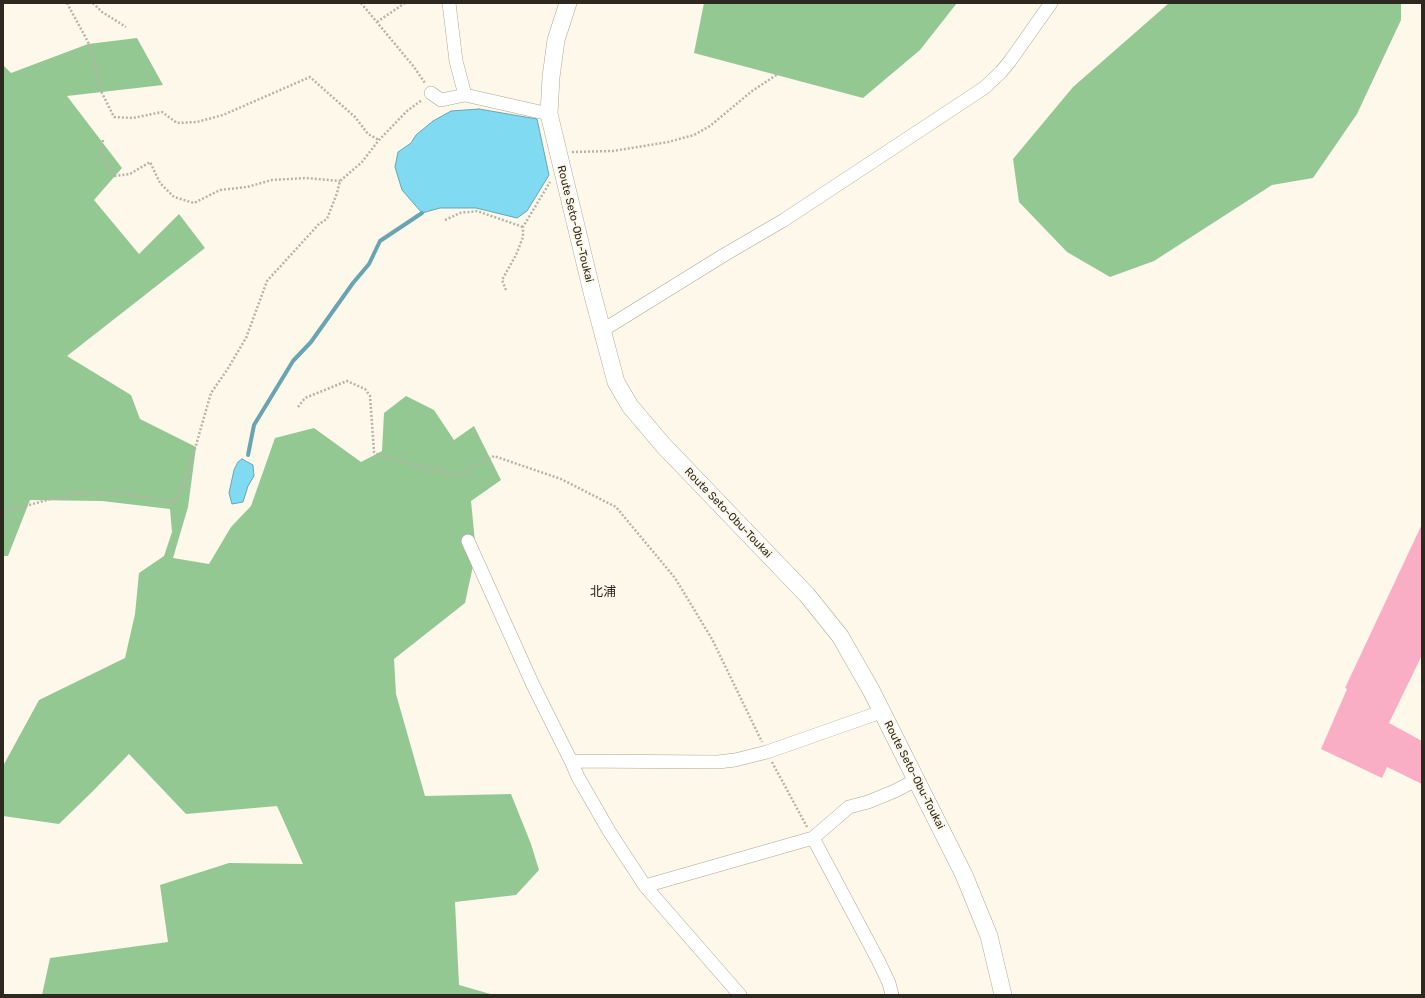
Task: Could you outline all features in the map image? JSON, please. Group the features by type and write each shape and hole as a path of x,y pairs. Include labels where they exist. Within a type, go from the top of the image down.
{"main road":[{"name":"Route Seto-Obu-Toukai","path":"568,3 556,40 548,114 593,296 603,330 610,364 616,382 630,406 663,444 807,595 840,636 871,690 964,875 989,936 1003,995"}],"street":[{"path":"449,3 456,61 465,95"},
{"path":"603,330 724,255 784,220 984,88 1010,61 1051,3"},
{"path":"431,93 441,100 465,95 548,114"},
{"path":"468,541 578,777 609,831 645,886 740,995"},
{"path":"571,761 718,762 735,760 767,752 881,712"},
{"path":"645,886 813,838 849,808 888,794 916,780"},
{"path":"813,838 878,960 889,983 892,995"}],"path":[{"path":"67,3 88,42 93,56 101,91 114,116 133,118 162,112 177,123 197,122 223,115 310,77 355,117 368,134 379,140"},
{"path":"93,3 102,12 126,27"},
{"path":"3,514 7,511 51,499 79,494 117,493 175,502 188,473 211,393 246,338 267,281 298,249 318,224 327,219 340,181 362,162 379,140 407,111 431,93 414,66 361,3"},
{"path":"377,22 405,3"},
{"path":"506,290 502,280 516,255 523,237 523,226 552,180 559,160 668,142 694,135 710,126 752,91 780,72"},
{"path":"103,140 101,156 115,176 130,174 150,162 160,183 174,197 194,203 220,190 247,187 272,180 306,178 340,181"},
{"path":"445,220 460,213 477,212 523,226"},
{"path":"298,407 305,398 347,381 365,389 370,396 374,452 380,456 458,476 494,456 561,480 616,507 676,578 712,638 767,752 813,838"}],"green space":[{"path":"704,3 957,3 920,50 863,98 694,53"},
{"path":"1169,3 1401,3 1401,20 1357,114 1313,178 1272,185 1154,261 1110,277 1067,252 1019,202 1013,159 1073,87"},
{"path":"137,38 163,85 67,96 122,168 94,200 139,254 179,214 205,248 67,356 131,395 140,419 196,447 188,507 173,558 209,564 231,527 251,506 275,438 314,428 361,462 382,451 384,413 406,396 434,410 454,440 474,426 501,480 471,501 476,552 465,603 394,659 396,694 425,796 511,794 531,844 539,870 516,895 455,902 459,985 494,995 42,995 50,958 168,942 160,885 229,863 303,864 277,806 186,814 129,754 59,824 3,816 3,766 39,700 125,658 135,614 139,573 164,556 172,532 170,509 102,501 30,500 8,556 3,556 3,65 11,73 88,44"}],"water":[{"path":"479,109 537,119 549,175 527,211 517,218 476,208 440,208 422,213 402,190 395,167 398,152 411,143 416,135 433,121 451,111"},
{"path":"242,459 253,465 254,476 248,486 243,502 232,504 229,493 234,470 238,462"}],"building":[{"path":"1422,524 1422,655 1389,723 1422,741 1422,784 1387,767 1382,778 1321,749 1347,689 1345,688"}],"waterway":[{"path":"248,455 254,425 293,361 311,342 353,283 369,264 380,241 422,213"}],"district":[{"name":"北浦","path":"603,592"}]}
